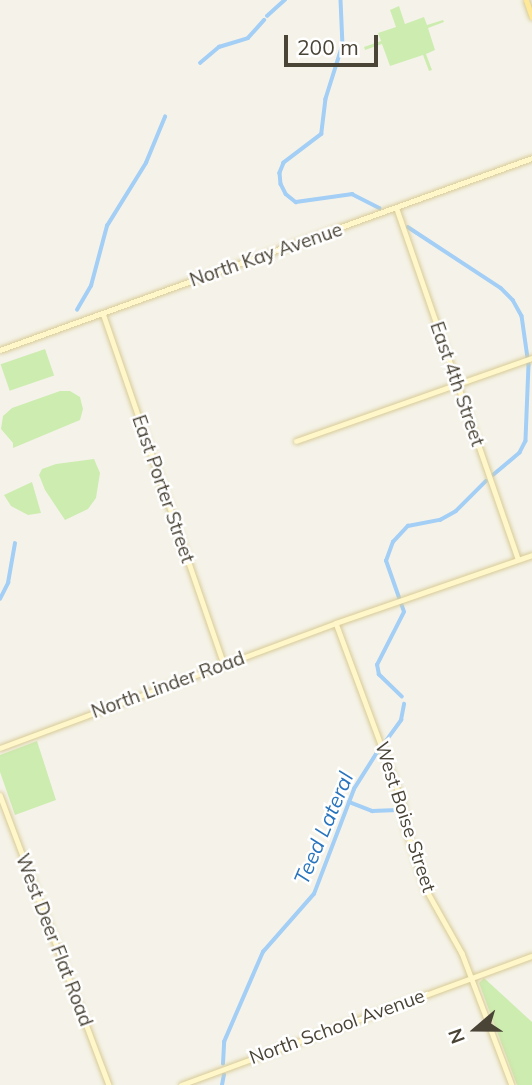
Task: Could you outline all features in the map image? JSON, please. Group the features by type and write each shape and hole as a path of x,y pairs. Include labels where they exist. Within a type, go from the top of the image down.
{"main road":[{"path":"526,0 532,17"}],"street":[{"name":"North Kay Avenue","path":"0,350 378,216 532,158"},
{"name":"East 4th Street","path":"397,209 518,559"},
{"name":"East Porter Street","path":"103,313 224,664"},
{"path":"296,441 530,359"},
{"name":"North Linder Road","path":"0,748 336,623 532,555"},
{"name":"West Boise Street","path":"336,623 402,801 407,831 427,891 456,940 512,1085"},
{"name":"West Deer Flat Road","path":"0,796 109,1085"},
{"name":"North School Avenue","path":"181,1085 532,956"}],"green space":[{"path":"399,6 405,24 424,17 427,25 443,20 444,22 428,28 435,50 426,54 432,70 429,71 423,55 390,66 382,44 365,50 364,47 381,41 378,33 396,27 390,10"},
{"path":"45,349 54,375 10,391 1,364"},
{"path":"60,391 70,391 80,397 83,409 80,420 13,448 13,443 1,429 3,416 12,408"},
{"path":"94,459 100,473 96,498 88,509 65,520 45,490 39,475 42,469 56,464"},
{"path":"32,482 41,513 28,515 11,506 4,495"},
{"path":"37,741 56,800 15,815 0,772 0,755"},
{"path":"484,978 532,1022 532,1085 517,1085 479,983"}],"waterway":[{"path":"267,16 285,0"},
{"name":"Teed Lateral","path":"341,0 343,45 326,99 322,134 284,163 280,173 281,184 286,194 296,202 352,194 380,208"},
{"path":"200,63 219,47 248,38 264,20"},
{"path":"77,310 91,286 107,226 146,163 165,117"},
{"name":"Teed Lateral","path":"408,227 501,288 513,300 522,316 529,365 526,441 520,453 494,475"},
{"name":"Teed Lateral","path":"402,697 379,675 377,665 404,612 386,561 393,542 408,526 440,520 456,511 486,481"},
{"path":"0,599 8,583 15,544"},
{"name":"Teed Lateral","path":"386,741 401,720 404,704"},
{"name":"Teed Lateral","path":"223,1064 224,1042 263,952 314,894 354,789 378,751"},
{"path":"349,802 372,811 398,810"},
{"name":"Teed Lateral","path":"222,1085 224,1075"}]}
